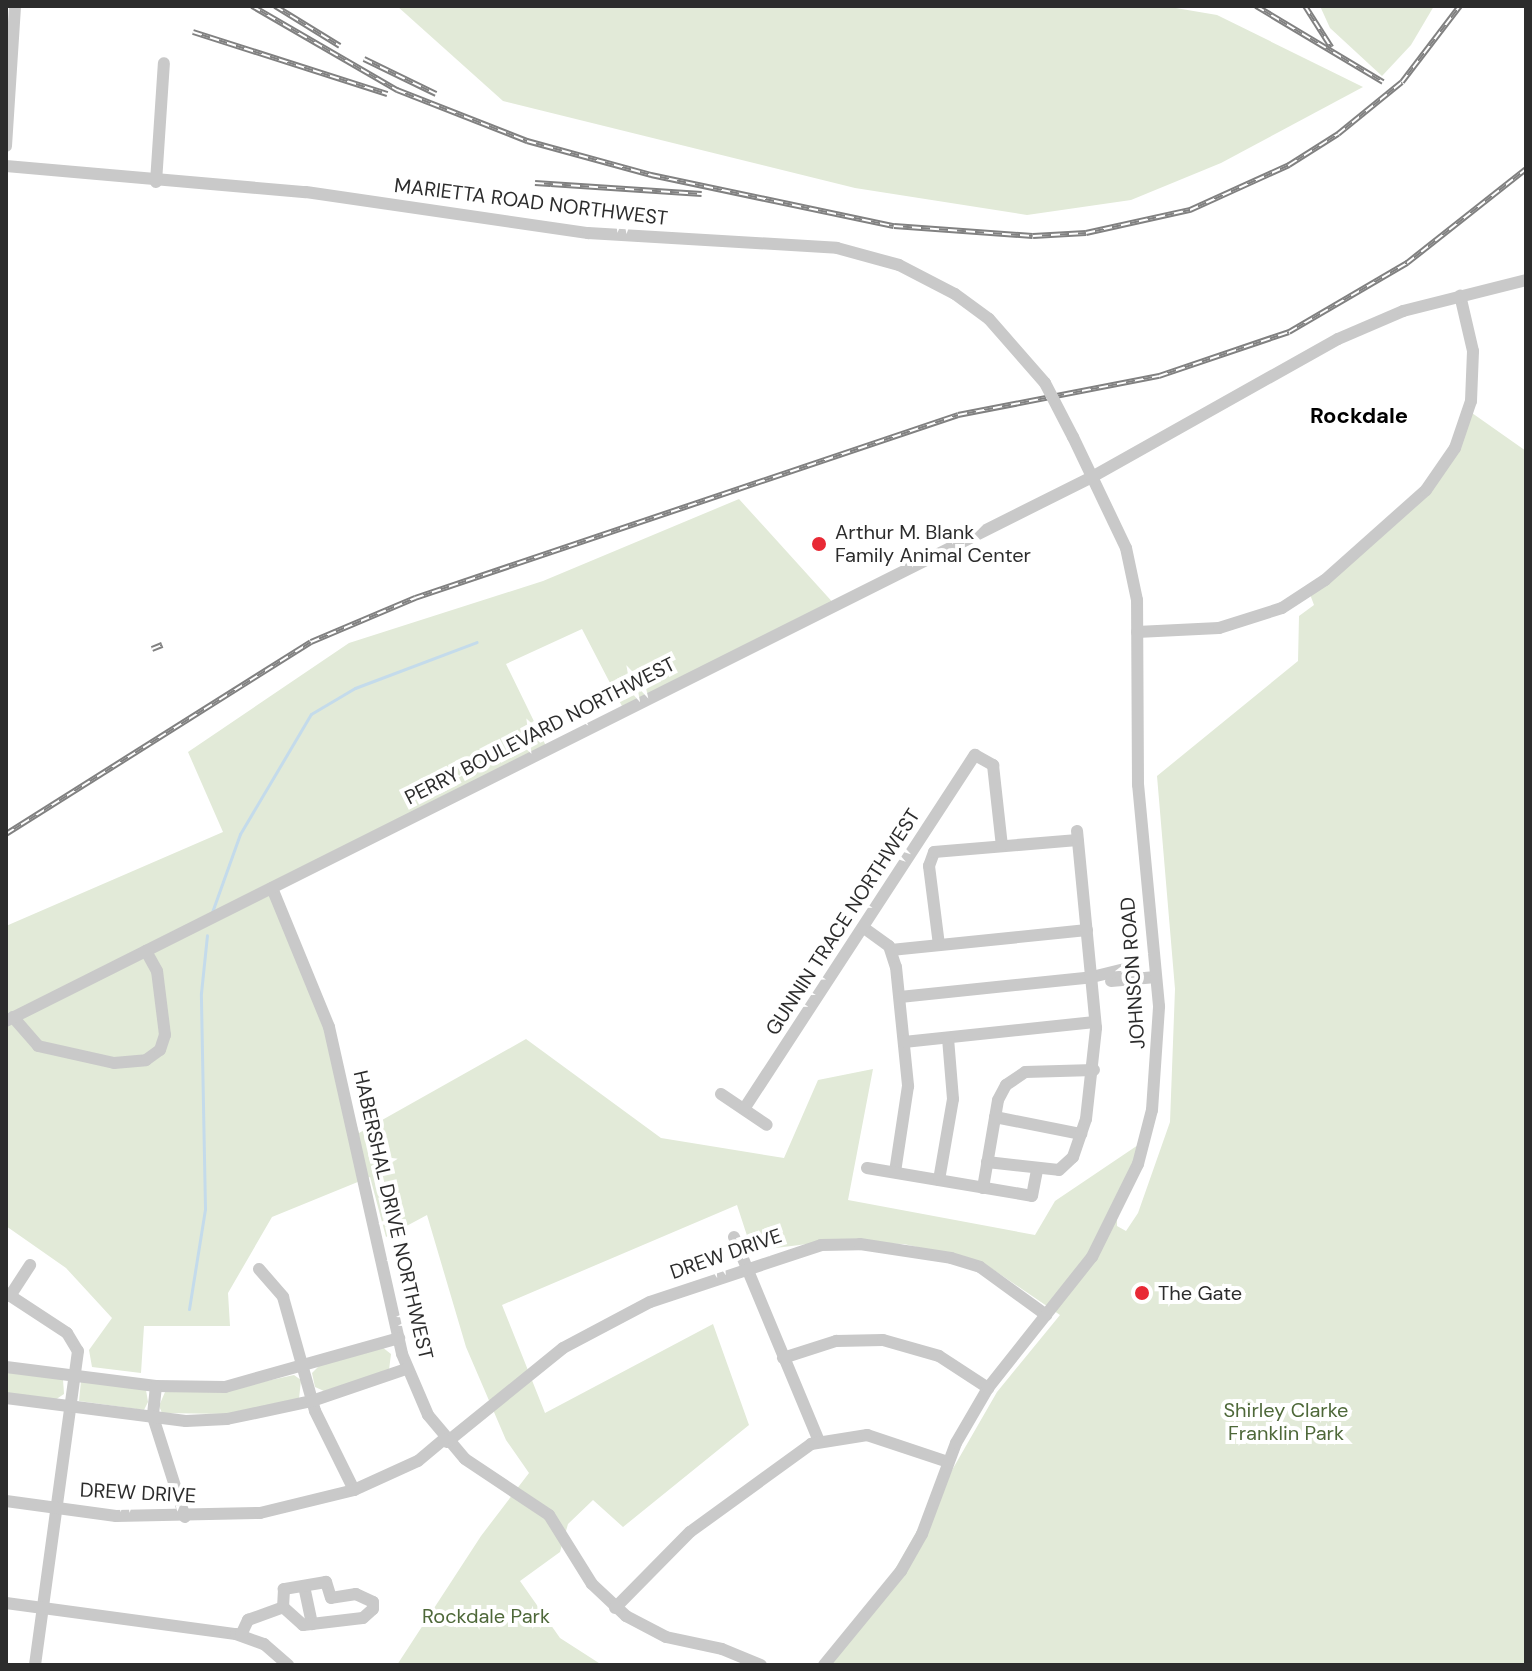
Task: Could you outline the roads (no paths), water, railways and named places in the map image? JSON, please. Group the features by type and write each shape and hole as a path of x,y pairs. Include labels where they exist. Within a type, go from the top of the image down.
{"street":[{"path":"6,146 10,30 15,6"},
{"path":"156,182 164,63"},
{"name":"MARIETTA ROAD NORTHWEST","path":"6,166 156,182 306,192 588,233 837,248 899,265 955,294 989,319 1045,383 1092,477"},
{"name":"PERRY BOULEVARD NORTHWEST","path":"10,1019 1092,477 1338,339 1403,311 1526,280"},
{"path":"1137,632 1219,628 1282,608 1325,580 1426,490 1455,448 1471,401 1473,351 1460,295"},
{"name":"JOHNSON ROAD","path":"824,1665 901,1571 922,1534 948,1462 988,1388 1092,1257 1138,1164 1159,1062 1155,971 1138,785 1137,632 1133,573 1092,477"},
{"name":"GUNNIN TRACE NORTHWEST","path":"744,1109 975,755 993,765 1002,846"},
{"path":"932,856 939,850 1078,836 1095,1022 1094,1070 1081,1134 1069,1163 1037,1171 987,1162"},
{"path":"917,846 932,856"},
{"path":"932,856 939,945"},
{"name":"HABERSHAL DRIVE NORTHWEST","path":"272,888 329,1027 406,1369 445,1440 549,1515 592,1584 615,1608 666,1637 722,1649 761,1665"},
{"path":"864,928 891,950 900,997 908,1086 895,1172"},
{"path":"891,950 1087,930"},
{"path":"10,1019 38,1046 114,1063 146,1060 160,1050 165,1035 157,971 146,951"},
{"path":"1092,980 1137,966 1155,971"},
{"path":"900,997 1092,980 1155,971"},
{"path":"904,1042 1095,1022"},
{"path":"939,1180 953,1099 948,1038"},
{"path":"983,1188 995,1117 1006,1085 1025,1072 1094,1070"},
{"path":"721,1094 767,1125"},
{"path":"995,1117 1081,1134"},
{"path":"867,1168 1032,1196 1037,1171"},
{"path":"734,1237 819,1441"},
{"name":"DREW DRIVE","path":"6,1501 116,1516 185,1517 260,1513 354,1490 418,1461 563,1348 650,1302 821,1245 860,1244 951,1258 980,1267 1046,1315"},
{"path":"30,1265 8,1294 76,1342 35,1665"},
{"path":"259,1269 283,1297 312,1401 354,1490"},
{"path":"6,1367 156,1386 225,1387 303,1368 399,1338"},
{"path":"783,1358 836,1341 883,1340 939,1356 988,1388"},
{"path":"6,1398 153,1417 227,1419 312,1401 406,1369"},
{"path":"156,1386 153,1417 185,1517"},
{"path":"615,1608 690,1532 819,1441 875,1436 948,1462"},
{"path":"326,1582 331,1598 356,1594 373,1602 373,1609 363,1618 295,1623 283,1607 284,1589 304,1586 326,1582"},
{"path":"304,1586 312,1624"},
{"path":"6,1603 241,1635 264,1644 288,1665"},
{"path":"241,1635 248,1620 283,1607"}],"waterway":[{"path":"211,915 240,834 311,714 355,688 477,642"},
{"path":"189,1309 205,1209 201,993 207,935"}],"railway":[{"path":"252,6 397,90 527,141 651,175 894,226 1033,236 1086,233 1190,210 1289,165 1338,134 1402,82 1460,6"},
{"path":"275,6 340,46"},
{"path":"1256,6 1383,82"},
{"path":"1305,6 1331,47"},
{"path":"193,32 387,94"},
{"path":"364,59 436,94"},
{"path":"6,834 311,642 415,598 958,415 1159,376 1289,332 1407,263 1526,169"},
{"path":"535,183 702,194"},
{"path":"152,649 162,645"}],"place":[{"name":"Arthur M. Blank Family Animal Center","path":"819,544"},
{"name":"The Gate","path":"1142,1293"}],"district":[{"name":"Rockdale","path":"1359,416"}],"park label":[{"name":"Shirley Clarke Franklin Park","path":"1286,1422"},
{"name":"Rockdale Park","path":"486,1616"}]}
